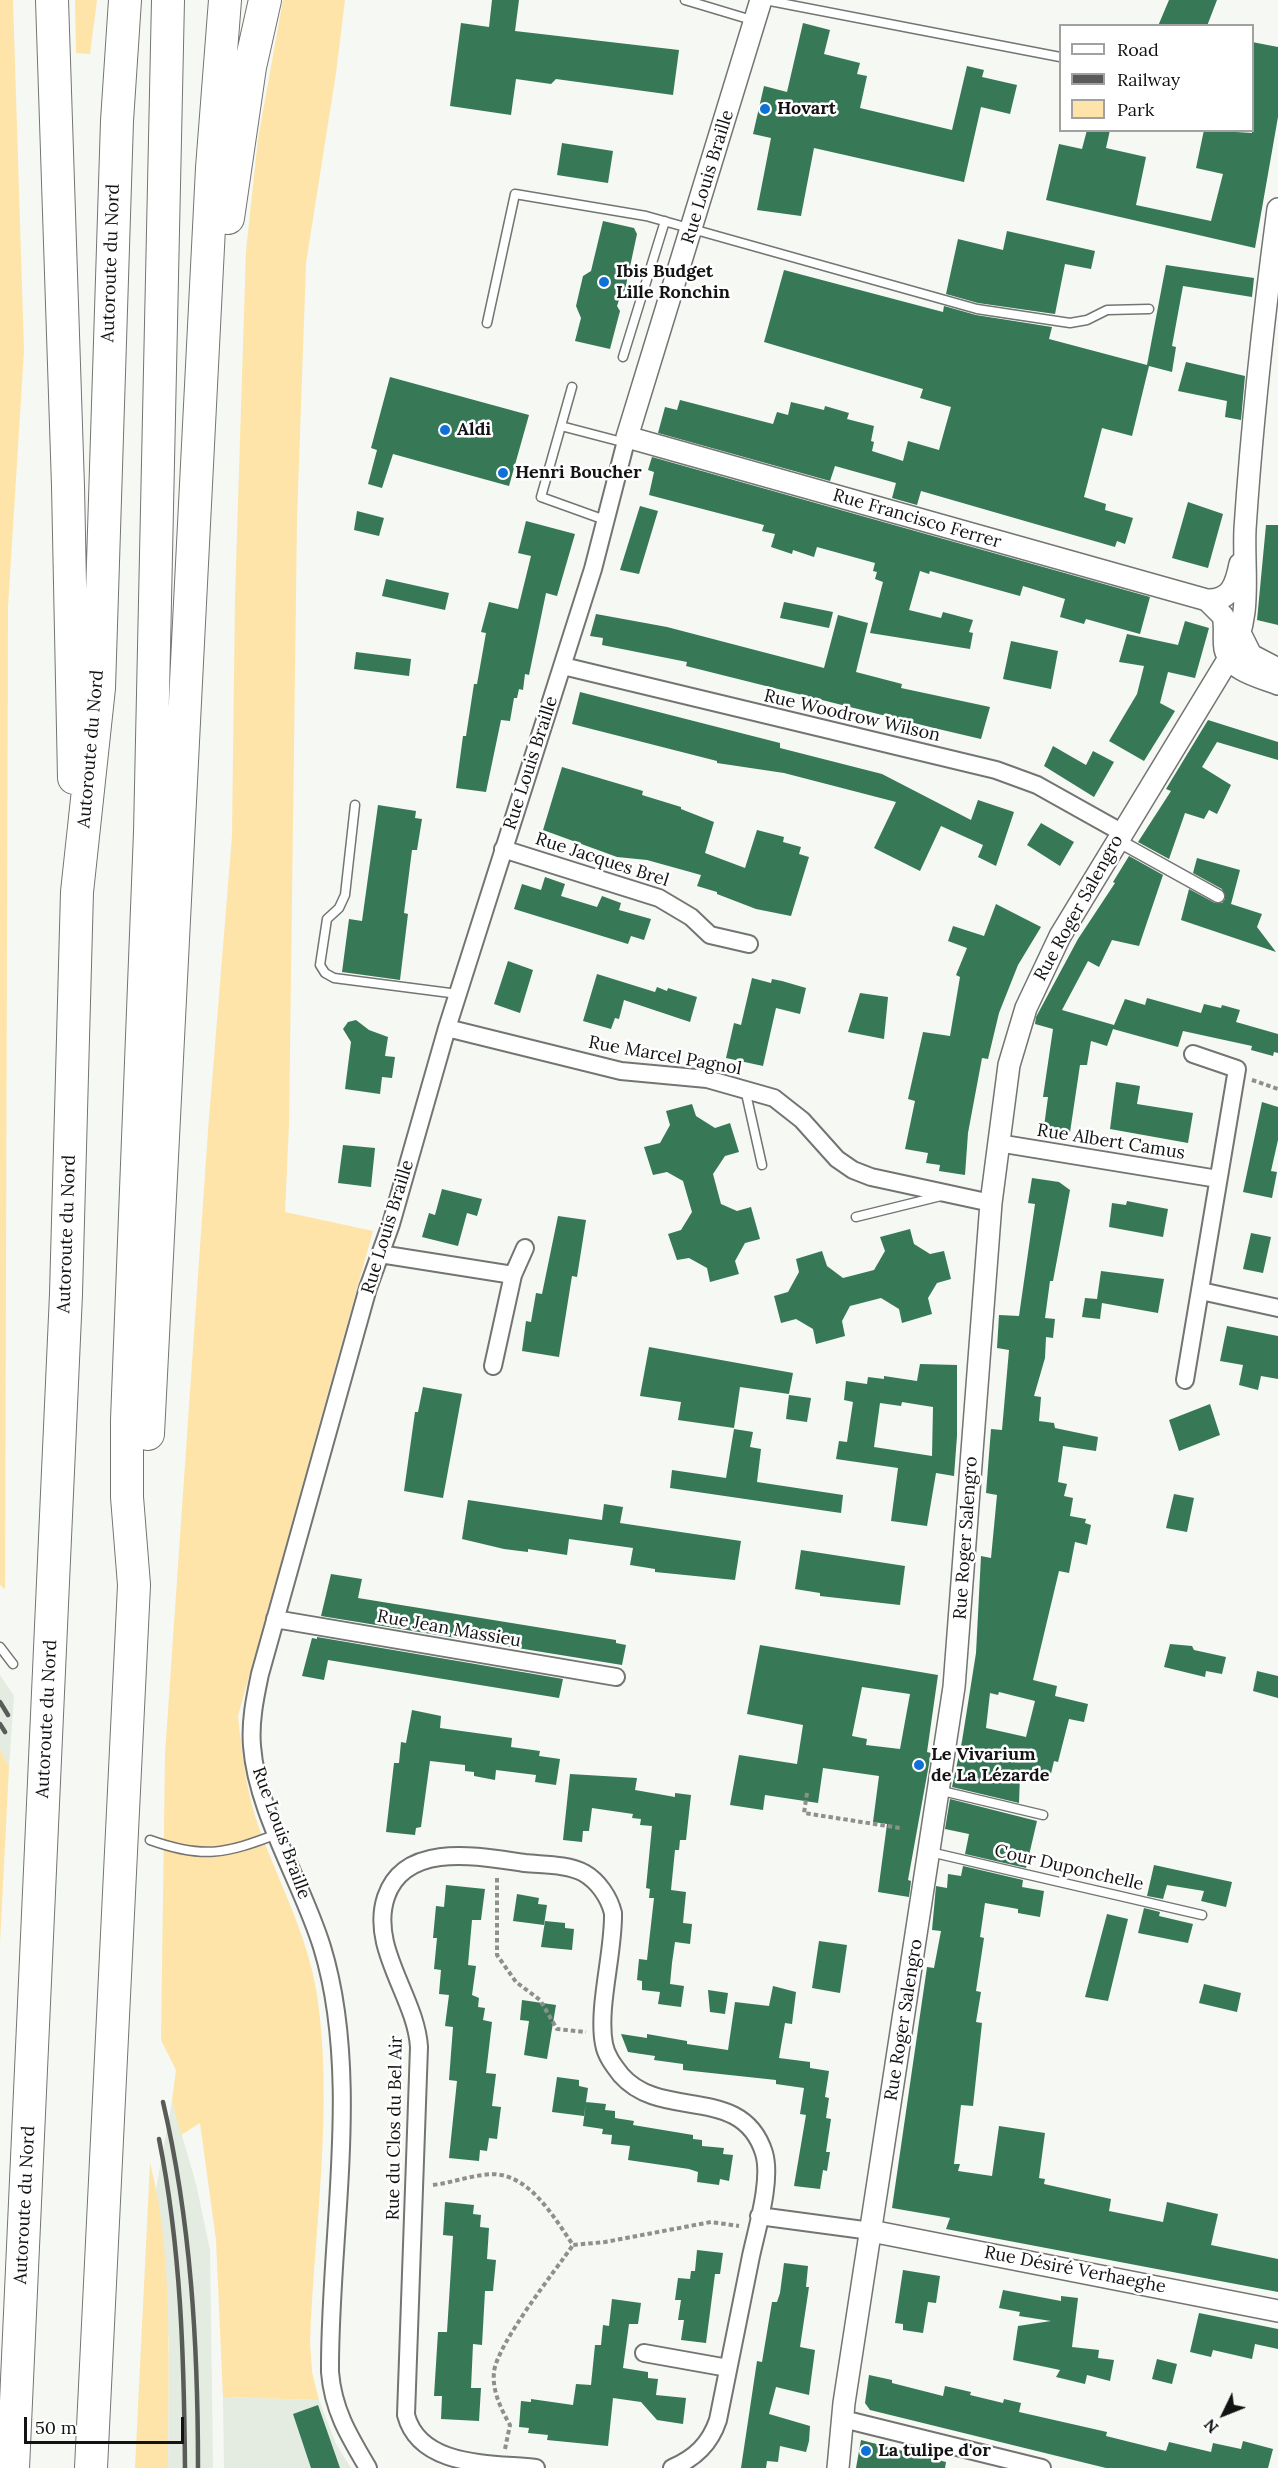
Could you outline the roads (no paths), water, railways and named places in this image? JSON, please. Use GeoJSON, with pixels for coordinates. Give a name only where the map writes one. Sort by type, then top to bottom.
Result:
{"type":"FeatureCollection","features":[{"type":"Feature","properties":{"kind":"highway"},"geometry":{"type":"LineString","coordinates":[[52,0],[68,486],[77,892]]}},
{"type":"Feature","properties":{"kind":"highway","name":"Autoroute du Nord"},"geometry":{"type":"LineString","coordinates":[[13,2468],[66,1294],[77,892],[99,688],[116,144],[125,0]]}},
{"type":"Feature","properties":{"kind":"highway"},"geometry":{"type":"LineString","coordinates":[[134,1585],[127,1497],[127,1420],[150,843],[168,0]]}},
{"type":"Feature","properties":{"kind":"highway"},"geometry":{"type":"LineString","coordinates":[[91,2468],[134,1585],[143,1525],[147,1458],[212,168],[225,0]]}},
{"type":"Feature","properties":{"kind":"highway"},"geometry":{"type":"LineString","coordinates":[[195,507],[213,384],[236,156],[250,67],[265,0]]}},
{"type":"Feature","properties":{"kind":"street","name":"Rue Louis Braille"},"geometry":{"type":"LineString","coordinates":[[368,2468],[340,2419],[330,2381],[341,2147],[339,2054],[335,2007],[322,1948],[259,1783],[252,1728],[256,1693],[368,1288],[395,1212],[447,1028],[563,666],[626,440],[763,0]]}},
{"type":"Feature","properties":{"kind":"street","name":"Rue Roger Salengro"},"geometry":{"type":"LineString","coordinates":[[1207,600],[1220,599],[1233,588],[1245,531],[1278,209]]}},
{"type":"Feature","properties":{"kind":"street","name":"Rue Francisco Ferrer"},"geometry":{"type":"LineString","coordinates":[[626,440],[1207,600]]}},
{"type":"Feature","properties":{"kind":"street","name":"Rue Roger Salengro"},"geometry":{"type":"LineString","coordinates":[[838,2468],[843,2419],[929,1852],[958,1639],[991,1203],[1009,1065],[1026,1008],[1060,936],[1229,658],[1240,633],[1246,604],[1245,531]]}},
{"type":"Feature","properties":{"kind":"street"},"geometry":{"type":"LineString","coordinates":[[1207,600],[1223,616],[1225,647],[1229,658],[1241,668],[1278,684]]}},
{"type":"Feature","properties":{"kind":"street"},"geometry":{"type":"LineString","coordinates":[[1240,633],[1246,648],[1254,658],[1278,669]]}},
{"type":"Feature","properties":{"kind":"street","name":"Rue Woodrow Wilson"},"geometry":{"type":"LineString","coordinates":[[563,666],[1004,773],[1037,785],[1119,836]]}},
{"type":"Feature","properties":{"kind":"street"},"geometry":{"type":"LineString","coordinates":[[1119,836],[1218,896]]}},
{"type":"Feature","properties":{"kind":"street","name":"Rue Jacques Brel"},"geometry":{"type":"LineString","coordinates":[[503,849],[659,898],[691,917],[710,935],[749,944]]}},
{"type":"Feature","properties":{"kind":"street","name":"Rue Marcel Pagnol"},"geometry":{"type":"LineString","coordinates":[[447,1028],[621,1071],[707,1079],[745,1088],[774,1098],[787,1106],[837,1159],[853,1170],[871,1177],[991,1203]]}},
{"type":"Feature","properties":{"kind":"street"},"geometry":{"type":"LineString","coordinates":[[1185,1380],[1237,1069],[1193,1054]]}},
{"type":"Feature","properties":{"kind":"street","name":"Rue Albert Camus"},"geometry":{"type":"LineString","coordinates":[[998,1143],[1218,1179]]}},
{"type":"Feature","properties":{"kind":"street"},"geometry":{"type":"LineString","coordinates":[[493,1366],[513,1275],[525,1248]]}},
{"type":"Feature","properties":{"kind":"street"},"geometry":{"type":"LineString","coordinates":[[380,1254],[513,1275]]}},
{"type":"Feature","properties":{"kind":"street"},"geometry":{"type":"LineString","coordinates":[[1201,1291],[1278,1308]]}},
{"type":"Feature","properties":{"kind":"street","name":"Rue Jean Massieu"},"geometry":{"type":"LineString","coordinates":[[275,1619],[616,1677]]}},
{"type":"Feature","properties":{"kind":"street","name":"Rue du Clos du Bel Air"},"geometry":{"type":"LineString","coordinates":[[536,2468],[440,2455],[417,2438],[408,2424],[405,2408],[418,2036],[411,2007],[384,1936],[383,1915],[386,1898],[393,1883],[405,1872],[430,1859],[453,1855],[576,1870],[590,1878],[608,1899],[613,1920],[603,2034],[606,2051],[614,2066],[641,2092],[664,2100],[719,2108],[736,2116],[760,2144],[766,2162],[758,2223],[714,2431],[691,2463],[672,2468]]}},
{"type":"Feature","properties":{"kind":"street"},"geometry":{"type":"LineString","coordinates":[[758,2223],[871,2230]]}},
{"type":"Feature","properties":{"kind":"street","name":"Rue Désiré Verhaeghe"},"geometry":{"type":"LineString","coordinates":[[871,2230],[1278,2311]]}},
{"type":"Feature","properties":{"kind":"street"},"geometry":{"type":"LineString","coordinates":[[644,2353],[728,2368]]}},
{"type":"Feature","properties":{"kind":"street"},"geometry":{"type":"LineString","coordinates":[[843,2419],[1040,2468]]}},
{"type":"Feature","properties":{"kind":"lane"},"geometry":{"type":"LineString","coordinates":[[685,0],[755,21]]}},
{"type":"Feature","properties":{"kind":"lane"},"geometry":{"type":"LineString","coordinates":[[763,0],[1059,57]]}},
{"type":"Feature","properties":{"kind":"lane"},"geometry":{"type":"LineString","coordinates":[[487,323],[515,194],[665,221],[977,309],[1023,318],[1070,323],[1087,320],[1107,310],[1149,309]]}},
{"type":"Feature","properties":{"kind":"lane"},"geometry":{"type":"LineString","coordinates":[[623,357],[665,221]]}},
{"type":"Feature","properties":{"kind":"lane"},"geometry":{"type":"LineString","coordinates":[[572,387],[541,497],[605,520]]}},
{"type":"Feature","properties":{"kind":"lane"},"geometry":{"type":"LineString","coordinates":[[561,426],[626,440]]}},
{"type":"Feature","properties":{"kind":"lane"},"geometry":{"type":"LineString","coordinates":[[355,805],[345,895],[339,908],[327,919],[320,965],[325,973],[334,978],[458,994]]}},
{"type":"Feature","properties":{"kind":"lane"},"geometry":{"type":"LineString","coordinates":[[745,1088],[762,1165]]}},
{"type":"Feature","properties":{"kind":"lane"},"geometry":{"type":"LineString","coordinates":[[856,1217],[950,1194]]}},
{"type":"Feature","properties":{"kind":"lane"},"geometry":{"type":"LineString","coordinates":[[0,1647],[13,1664]]}},
{"type":"Feature","properties":{"kind":"lane"},"geometry":{"type":"LineString","coordinates":[[938,1790],[1043,1815]]}},
{"type":"Feature","properties":{"kind":"lane"},"geometry":{"type":"LineString","coordinates":[[150,1840],[181,1851],[218,1853],[232,1851],[278,1834]]}},
{"type":"Feature","properties":{"kind":"lane","name":"Cour Duponchelle"},"geometry":{"type":"LineString","coordinates":[[929,1852],[1202,1915]]}},
{"type":"Feature","properties":{"kind":"railway"},"geometry":{"type":"LineString","coordinates":[[0,1702],[8,1715]]}},
{"type":"Feature","properties":{"kind":"railway"},"geometry":{"type":"LineString","coordinates":[[0,1724],[5,1732]]}},
{"type":"Feature","properties":{"kind":"railway"},"geometry":{"type":"LineString","coordinates":[[163,2102],[173,2147],[191,2284],[198,2468]]}},
{"type":"Feature","properties":{"kind":"railway"},"geometry":{"type":"LineString","coordinates":[[159,2139],[177,2262],[184,2385],[185,2468]]}},
{"type":"Feature","properties":{"kind":"place","name":"Hovart"},"geometry":{"type":"Point","coordinates":[765,109]}},
{"type":"Feature","properties":{"kind":"place","name":"Ibis Budget Lille Ronchin"},"geometry":{"type":"Point","coordinates":[604,282]}},
{"type":"Feature","properties":{"kind":"place","name":"Aldi"},"geometry":{"type":"Point","coordinates":[445,430]}},
{"type":"Feature","properties":{"kind":"place","name":"Henri Boucher"},"geometry":{"type":"Point","coordinates":[503,473]}},
{"type":"Feature","properties":{"kind":"place","name":"Le Vivarium de La Lézarde"},"geometry":{"type":"Point","coordinates":[919,1765]}},
{"type":"Feature","properties":{"kind":"place","name":"La tulipe d'or"},"geometry":{"type":"Point","coordinates":[866,2451]}}]}
